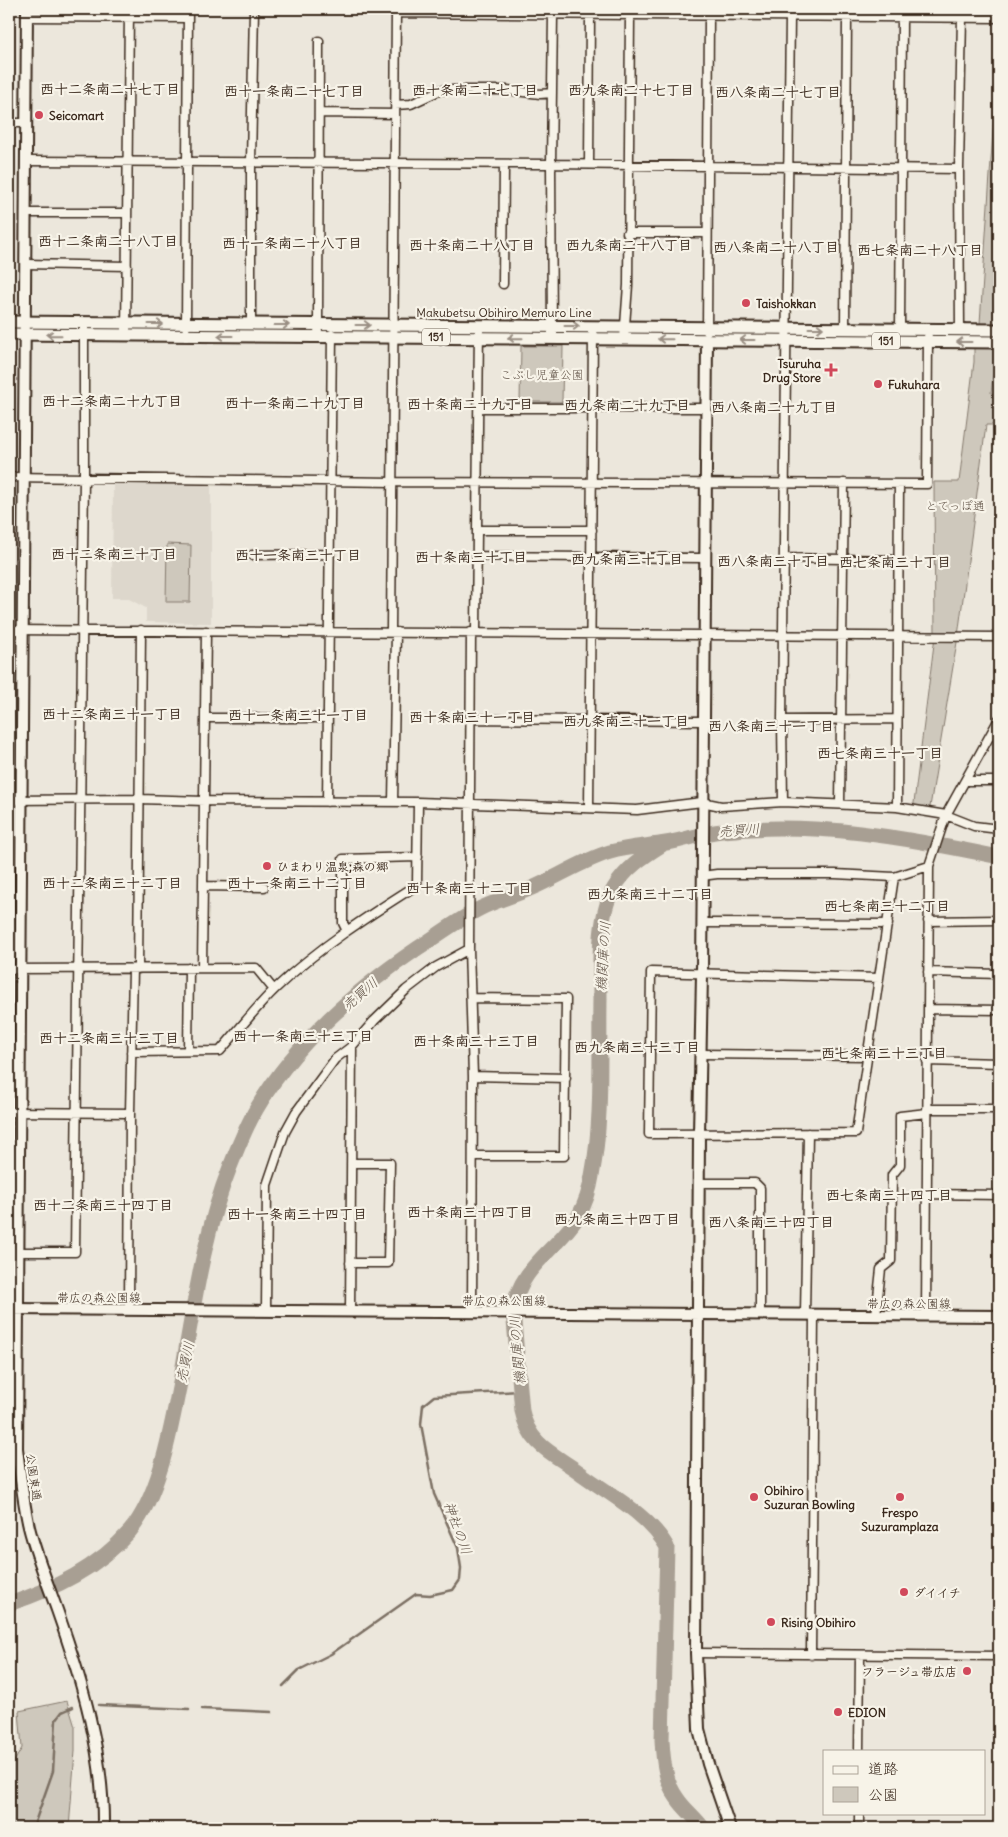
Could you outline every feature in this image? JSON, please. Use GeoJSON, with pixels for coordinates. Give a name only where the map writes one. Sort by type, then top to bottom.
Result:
{"type":"FeatureCollection","features":[{"type":"Feature","properties":{"kind":"main road","name":"Makubetsu Obihiro Memuro Line"},"geometry":{"type":"LineString","coordinates":[[9,322],[24,328],[126,330],[552,332],[593,326],[624,333],[707,340],[845,328],[900,329],[928,335],[960,330],[999,330]]}},
{"type":"Feature","properties":{"kind":"main road","name":"Makubetsu Obihiro Memuro Line"},"geometry":{"type":"LineString","coordinates":[[186,330],[251,325],[318,331]]}},
{"type":"Feature","properties":{"kind":"main road","name":"Makubetsu Obihiro Memuro Line"},"geometry":{"type":"LineString","coordinates":[[552,332],[593,338],[624,333],[707,327],[787,334],[928,335],[999,342]]}},
{"type":"Feature","properties":{"kind":"main road","name":"Makubetsu Obihiro Memuro Line"},"geometry":{"type":"LineString","coordinates":[[9,334],[24,328]]}},
{"type":"Feature","properties":{"kind":"street"},"geometry":{"type":"LineString","coordinates":[[126,330],[129,9]]}},
{"type":"Feature","properties":{"kind":"street"},"geometry":{"type":"LineString","coordinates":[[186,330],[188,9]]}},
{"type":"Feature","properties":{"kind":"street"},"geometry":{"type":"LineString","coordinates":[[251,325],[251,162],[254,9]]}},
{"type":"Feature","properties":{"kind":"street"},"geometry":{"type":"LineString","coordinates":[[393,802],[396,11],[495,12],[553,15],[576,12],[590,15],[630,15],[662,12],[847,16],[868,13],[902,16],[999,18]]}},
{"type":"Feature","properties":{"kind":"street"},"geometry":{"type":"LineString","coordinates":[[27,13],[129,18],[188,18]]}},
{"type":"Feature","properties":{"kind":"street","name":"公園東通"},"geometry":{"type":"LineString","coordinates":[[27,13],[22,800],[20,969],[14,1112],[13,1252],[17,1448],[28,1519],[41,1567],[57,1611],[93,1730],[100,1766],[103,1828]]}},
{"type":"Feature","properties":{"kind":"street"},"geometry":{"type":"LineString","coordinates":[[714,13],[707,233],[696,1653],[699,1729],[708,1764],[730,1828]]}},
{"type":"Feature","properties":{"kind":"street"},"geometry":{"type":"LineString","coordinates":[[783,802],[782,720],[788,167],[793,14]]}},
{"type":"Feature","properties":{"kind":"street"},"geometry":{"type":"LineString","coordinates":[[552,332],[551,164],[553,15]]}},
{"type":"Feature","properties":{"kind":"street"},"geometry":{"type":"LineString","coordinates":[[590,15],[590,164]]}},
{"type":"Feature","properties":{"kind":"street"},"geometry":{"type":"LineString","coordinates":[[624,333],[628,285],[630,15]]}},
{"type":"Feature","properties":{"kind":"street"},"geometry":{"type":"LineString","coordinates":[[845,328],[847,16]]}},
{"type":"Feature","properties":{"kind":"street"},"geometry":{"type":"LineString","coordinates":[[900,329],[902,16]]}},
{"type":"Feature","properties":{"kind":"street"},"geometry":{"type":"LineString","coordinates":[[960,330],[962,17]]}},
{"type":"Feature","properties":{"kind":"street"},"geometry":{"type":"LineString","coordinates":[[318,331],[319,41]]}},
{"type":"Feature","properties":{"kind":"street"},"geometry":{"type":"LineString","coordinates":[[396,105],[411,104],[441,90],[507,90],[540,94],[552,93]]}},
{"type":"Feature","properties":{"kind":"street"},"geometry":{"type":"LineString","coordinates":[[319,113],[396,114]]}},
{"type":"Feature","properties":{"kind":"street"},"geometry":{"type":"LineString","coordinates":[[9,123],[26,123]]}},
{"type":"Feature","properties":{"kind":"street"},"geometry":{"type":"LineString","coordinates":[[26,162],[628,164],[708,167],[960,169]]}},
{"type":"Feature","properties":{"kind":"street"},"geometry":{"type":"LineString","coordinates":[[502,284],[504,164]]}},
{"type":"Feature","properties":{"kind":"street"},"geometry":{"type":"LineString","coordinates":[[26,213],[127,213]]}},
{"type":"Feature","properties":{"kind":"street"},"geometry":{"type":"LineString","coordinates":[[627,232],[707,233]]}},
{"type":"Feature","properties":{"kind":"street"},"geometry":{"type":"LineString","coordinates":[[25,264],[127,266]]}},
{"type":"Feature","properties":{"kind":"street"},"geometry":{"type":"LineString","coordinates":[[589,808],[593,326]]}},
{"type":"Feature","properties":{"kind":"street"},"geometry":{"type":"LineString","coordinates":[[13,1252],[75,1252],[84,329]]}},
{"type":"Feature","properties":{"kind":"street"},"geometry":{"type":"LineString","coordinates":[[327,802],[328,554],[332,331]]}},
{"type":"Feature","properties":{"kind":"street"},"geometry":{"type":"LineString","coordinates":[[472,1312],[473,1076],[469,946],[470,804],[473,632],[478,530],[479,332]]}},
{"type":"Feature","properties":{"kind":"street"},"geometry":{"type":"LineString","coordinates":[[9,477],[393,482],[927,484],[928,335]]}},
{"type":"Feature","properties":{"kind":"street"},"geometry":{"type":"LineString","coordinates":[[479,408],[706,408]]}},
{"type":"Feature","properties":{"kind":"street"},"geometry":{"type":"LineString","coordinates":[[840,804],[844,483]]}},
{"type":"Feature","properties":{"kind":"street"},"geometry":{"type":"LineString","coordinates":[[897,808],[899,484]]}},
{"type":"Feature","properties":{"kind":"street"},"geometry":{"type":"LineString","coordinates":[[478,530],[592,530]]}},
{"type":"Feature","properties":{"kind":"street"},"geometry":{"type":"LineString","coordinates":[[252,555],[328,554]]}},
{"type":"Feature","properties":{"kind":"street"},"geometry":{"type":"LineString","coordinates":[[477,556],[705,558]]}},
{"type":"Feature","properties":{"kind":"street"},"geometry":{"type":"LineString","coordinates":[[784,558],[899,560]]}},
{"type":"Feature","properties":{"kind":"street"},"geometry":{"type":"LineString","coordinates":[[9,630],[999,637]]}},
{"type":"Feature","properties":{"kind":"street"},"geometry":{"type":"LineString","coordinates":[[129,1309],[131,1052],[140,799],[141,630]]}},
{"type":"Feature","properties":{"kind":"street"},"geometry":{"type":"LineString","coordinates":[[202,968],[206,631]]}},
{"type":"Feature","properties":{"kind":"street"},"geometry":{"type":"LineString","coordinates":[[205,718],[327,718]]}},
{"type":"Feature","properties":{"kind":"street"},"geometry":{"type":"LineString","coordinates":[[782,720],[898,718]]}},
{"type":"Feature","properties":{"kind":"street"},"geometry":{"type":"LineString","coordinates":[[471,719],[703,721]]}},
{"type":"Feature","properties":{"kind":"street"},"geometry":{"type":"LineString","coordinates":[[926,1315],[930,864],[945,818],[999,719]]}},
{"type":"Feature","properties":{"kind":"street"},"geometry":{"type":"LineString","coordinates":[[965,780],[999,781]]}},
{"type":"Feature","properties":{"kind":"street"},"geometry":{"type":"LineString","coordinates":[[9,800],[140,799],[418,802],[637,810],[783,802],[897,808],[974,826],[999,829]]}},
{"type":"Feature","properties":{"kind":"street"},"geometry":{"type":"LineString","coordinates":[[131,1052],[220,1051],[274,990],[292,973],[347,931],[417,885],[418,802]]}},
{"type":"Feature","properties":{"kind":"street"},"geometry":{"type":"LineString","coordinates":[[347,931],[343,923],[343,859],[418,857]]}},
{"type":"Feature","properties":{"kind":"street"},"geometry":{"type":"LineString","coordinates":[[702,870],[717,874],[815,874],[894,877],[930,864]]}},
{"type":"Feature","properties":{"kind":"street"},"geometry":{"type":"LineString","coordinates":[[879,978],[651,972],[649,1134],[856,1133],[894,877]]}},
{"type":"Feature","properties":{"kind":"street"},"geometry":{"type":"LineString","coordinates":[[203,886],[264,887]]}},
{"type":"Feature","properties":{"kind":"street"},"geometry":{"type":"LineString","coordinates":[[928,921],[999,920]]}},
{"type":"Feature","properties":{"kind":"street"},"geometry":{"type":"LineString","coordinates":[[702,923],[888,924]]}},
{"type":"Feature","properties":{"kind":"street"},"geometry":{"type":"LineString","coordinates":[[266,1311],[267,1185],[285,1132],[296,1112],[335,1059],[352,1046],[374,1021],[406,990],[436,967],[469,946]]}},
{"type":"Feature","properties":{"kind":"street"},"geometry":{"type":"LineString","coordinates":[[188,1051],[189,968]]}},
{"type":"Feature","properties":{"kind":"street"},"geometry":{"type":"LineString","coordinates":[[9,969],[256,968],[274,990]]}},
{"type":"Feature","properties":{"kind":"street"},"geometry":{"type":"LineString","coordinates":[[928,972],[999,974]]}},
{"type":"Feature","properties":{"kind":"street"},"geometry":{"type":"LineString","coordinates":[[471,998],[566,998],[564,1156],[473,1156]]}},
{"type":"Feature","properties":{"kind":"street"},"geometry":{"type":"LineString","coordinates":[[928,1009],[999,1010]]}},
{"type":"Feature","properties":{"kind":"street"},"geometry":{"type":"LineString","coordinates":[[350,1311],[352,1046]]}},
{"type":"Feature","properties":{"kind":"street"},"geometry":{"type":"LineString","coordinates":[[701,1054],[867,1056]]}},
{"type":"Feature","properties":{"kind":"street"},"geometry":{"type":"LineString","coordinates":[[927,1061],[999,1063]]}},
{"type":"Feature","properties":{"kind":"street"},"geometry":{"type":"LineString","coordinates":[[473,1076],[566,1078]]}},
{"type":"Feature","properties":{"kind":"street"},"geometry":{"type":"LineString","coordinates":[[876,1315],[881,1269],[892,1261],[892,1175],[900,1166],[900,1116],[927,1111],[999,1109]]}},
{"type":"Feature","properties":{"kind":"street"},"geometry":{"type":"LineString","coordinates":[[14,1112],[130,1113]]}},
{"type":"Feature","properties":{"kind":"street"},"geometry":{"type":"LineString","coordinates":[[808,1133],[811,1655]]}},
{"type":"Feature","properties":{"kind":"street"},"geometry":{"type":"LineString","coordinates":[[350,1263],[388,1264],[390,1163],[351,1163]]}},
{"type":"Feature","properties":{"kind":"street"},"geometry":{"type":"LineString","coordinates":[[699,1183],[755,1183],[760,1188],[760,1314]]}},
{"type":"Feature","properties":{"kind":"street"},"geometry":{"type":"LineString","coordinates":[[927,1194],[999,1195]]}},
{"type":"Feature","properties":{"kind":"street","name":"帯広の森公園線"},"geometry":{"type":"LineString","coordinates":[[13,1309],[999,1316]]}},
{"type":"Feature","properties":{"kind":"street"},"geometry":{"type":"LineString","coordinates":[[696,1653],[999,1656]]}},
{"type":"Feature","properties":{"kind":"street"},"geometry":{"type":"LineString","coordinates":[[859,1750],[860,1655]]}},
{"type":"Feature","properties":{"kind":"street"},"geometry":{"type":"LineString","coordinates":[[859,1814],[859,1828]]}},
{"type":"Feature","properties":{"kind":"shaded area"},"geometry":{"type":"Polygon","coordinates":[[[113,482],[211,483],[211,623],[146,622],[146,608],[127,598],[112,598],[113,482]]]}},
{"type":"Feature","properties":{"kind":"green space","name":"とてっぽ通"},"geometry":{"type":"Polygon","coordinates":[[[999,42],[999,330],[991,393],[999,394],[999,425],[986,425],[958,636],[929,813],[913,811],[935,636],[934,482],[959,482],[974,362],[974,330],[980,323],[999,42]]]}},
{"type":"Feature","properties":{"kind":"green space","name":"こぶし児童公園"},"geometry":{"type":"Polygon","coordinates":[[[521,346],[563,346],[562,402],[520,402],[521,346]]]}},
{"type":"Feature","properties":{"kind":"green space"},"geometry":{"type":"Polygon","coordinates":[[[167,544],[191,545],[190,602],[166,602],[167,544]]]}},
{"type":"Feature","properties":{"kind":"green space"},"geometry":{"type":"Polygon","coordinates":[[[67,1701],[75,1727],[69,1828],[9,1828],[9,1770],[22,1748],[19,1711],[67,1701]]]}},
{"type":"Feature","properties":{"kind":"waterway","name":"売買川"},"geometry":{"type":"LineString","coordinates":[[9,1604],[59,1584],[90,1566],[117,1544],[130,1531],[140,1516],[157,1480],[168,1440],[194,1301],[213,1219],[230,1167],[246,1129],[272,1084],[289,1061],[328,1019],[395,964],[479,909],[532,888],[590,859],[617,850],[673,842],[715,832],[757,828],[792,828],[862,833],[999,857]]}},
{"type":"Feature","properties":{"kind":"waterway","name":"機関庫の川"},"geometry":{"type":"LineString","coordinates":[[662,845],[629,869],[619,881],[609,899],[602,927],[598,1132],[592,1176],[587,1196],[579,1215],[570,1227],[531,1269],[523,1281],[513,1310],[522,1411],[531,1433],[545,1449],[640,1516],[650,1525],[667,1547],[662,1740],[664,1762],[667,1778],[673,1792],[703,1828]]}},
{"type":"Feature","properties":{"kind":"waterway","name":"神社の川"},"geometry":{"type":"LineString","coordinates":[[283,1686],[299,1670],[331,1654],[416,1594],[430,1595],[453,1590],[460,1580],[461,1568],[458,1548],[434,1494],[421,1424],[423,1405],[434,1396],[520,1391]]}},
{"type":"Feature","properties":{"kind":"waterway","name":"神社の川"},"geometry":{"type":"LineString","coordinates":[[99,1705],[189,1709]]}},
{"type":"Feature","properties":{"kind":"waterway","name":"神社の川"},"geometry":{"type":"LineString","coordinates":[[33,1828],[53,1771],[56,1720],[62,1712],[73,1707]]}},
{"type":"Feature","properties":{"kind":"waterway","name":"神社の川"},"geometry":{"type":"LineString","coordinates":[[202,1709],[272,1712]]}},
{"type":"Feature","properties":{"kind":"place","name":"Seicomart"},"geometry":{"type":"Point","coordinates":[39,115]}},
{"type":"Feature","properties":{"kind":"place","name":"Taishokkan"},"geometry":{"type":"Point","coordinates":[746,303]}},
{"type":"Feature","properties":{"kind":"place","name":"Tsuruha Drug Store"},"geometry":{"type":"Point","coordinates":[831,370]}},
{"type":"Feature","properties":{"kind":"place","name":"Fukuhara"},"geometry":{"type":"Point","coordinates":[878,384]}},
{"type":"Feature","properties":{"kind":"place","name":"ひまわり温泉;森の郷"},"geometry":{"type":"Point","coordinates":[267,866]}},
{"type":"Feature","properties":{"kind":"place","name":"Obihiro Suzuran Bowling"},"geometry":{"type":"Point","coordinates":[754,1497]}},
{"type":"Feature","properties":{"kind":"place","name":"Frespo Suzuramplaza"},"geometry":{"type":"Point","coordinates":[900,1497]}},
{"type":"Feature","properties":{"kind":"place","name":"ダイイチ"},"geometry":{"type":"Point","coordinates":[904,1592]}},
{"type":"Feature","properties":{"kind":"place","name":"Rising Obihiro"},"geometry":{"type":"Point","coordinates":[771,1622]}},
{"type":"Feature","properties":{"kind":"place","name":"フラージュ帯広店"},"geometry":{"type":"Point","coordinates":[967,1671]}},
{"type":"Feature","properties":{"kind":"place","name":"EDION"},"geometry":{"type":"Point","coordinates":[838,1712]}},
{"type":"Feature","properties":{"kind":"district","name":"西十二条南二十七丁目"},"geometry":{"type":"Point","coordinates":[110,89]}},
{"type":"Feature","properties":{"kind":"district","name":"西十条南二十七丁目"},"geometry":{"type":"Point","coordinates":[475,90]}},
{"type":"Feature","properties":{"kind":"district","name":"西九条南二十七丁目"},"geometry":{"type":"Point","coordinates":[631,90]}},
{"type":"Feature","properties":{"kind":"district","name":"西十一条南二十七丁目"},"geometry":{"type":"Point","coordinates":[294,91]}},
{"type":"Feature","properties":{"kind":"district","name":"西八条南二十七丁目"},"geometry":{"type":"Point","coordinates":[778,92]}},
{"type":"Feature","properties":{"kind":"district","name":"西十二条南二十八丁目"},"geometry":{"type":"Point","coordinates":[108,241]}},
{"type":"Feature","properties":{"kind":"district","name":"西十一条南二十八丁目"},"geometry":{"type":"Point","coordinates":[292,243]}},
{"type":"Feature","properties":{"kind":"district","name":"西十条南二十八丁目"},"geometry":{"type":"Point","coordinates":[472,245]}},
{"type":"Feature","properties":{"kind":"district","name":"西九条南二十八丁目"},"geometry":{"type":"Point","coordinates":[629,245]}},
{"type":"Feature","properties":{"kind":"district","name":"西八条南二十八丁目"},"geometry":{"type":"Point","coordinates":[776,247]}},
{"type":"Feature","properties":{"kind":"district","name":"西七条南二十八丁目"},"geometry":{"type":"Point","coordinates":[920,250]}},
{"type":"Feature","properties":{"kind":"district","name":"西十二条南二十九丁目"},"geometry":{"type":"Point","coordinates":[112,401]}},
{"type":"Feature","properties":{"kind":"district","name":"西十一条南二十九丁目"},"geometry":{"type":"Point","coordinates":[295,403]}},
{"type":"Feature","properties":{"kind":"district","name":"西十条南二十九丁目"},"geometry":{"type":"Point","coordinates":[470,404]}},
{"type":"Feature","properties":{"kind":"district","name":"西九条南二十九丁目"},"geometry":{"type":"Point","coordinates":[627,405]}},
{"type":"Feature","properties":{"kind":"district","name":"西八条南二十九丁目"},"geometry":{"type":"Point","coordinates":[774,407]}},
{"type":"Feature","properties":{"kind":"district","name":"西十二条南三十丁目"},"geometry":{"type":"Point","coordinates":[114,554]}},
{"type":"Feature","properties":{"kind":"district","name":"西十一条南三十丁目"},"geometry":{"type":"Point","coordinates":[298,555]}},
{"type":"Feature","properties":{"kind":"district","name":"西十条南三十丁目"},"geometry":{"type":"Point","coordinates":[471,557]}},
{"type":"Feature","properties":{"kind":"district","name":"西九条南三十丁目"},"geometry":{"type":"Point","coordinates":[627,559]}},
{"type":"Feature","properties":{"kind":"district","name":"西八条南三十丁目"},"geometry":{"type":"Point","coordinates":[773,561]}},
{"type":"Feature","properties":{"kind":"district","name":"西七条南三十丁目"},"geometry":{"type":"Point","coordinates":[895,562]}},
{"type":"Feature","properties":{"kind":"district","name":"西十二条南三十一丁目"},"geometry":{"type":"Point","coordinates":[112,714]}},
{"type":"Feature","properties":{"kind":"district","name":"西十一条南三十一丁目"},"geometry":{"type":"Point","coordinates":[298,715]}},
{"type":"Feature","properties":{"kind":"district","name":"西十条南三十一丁目"},"geometry":{"type":"Point","coordinates":[472,717]}},
{"type":"Feature","properties":{"kind":"district","name":"西九条南三十一丁目"},"geometry":{"type":"Point","coordinates":[626,721]}},
{"type":"Feature","properties":{"kind":"district","name":"西八条南三十一丁目"},"geometry":{"type":"Point","coordinates":[771,726]}},
{"type":"Feature","properties":{"kind":"district","name":"西七条南三十一丁目"},"geometry":{"type":"Point","coordinates":[880,753]}},
{"type":"Feature","properties":{"kind":"district","name":"西十二条南三十二丁目"},"geometry":{"type":"Point","coordinates":[112,883]}},
{"type":"Feature","properties":{"kind":"district","name":"西十一条南三十二丁目"},"geometry":{"type":"Point","coordinates":[297,883]}},
{"type":"Feature","properties":{"kind":"district","name":"西十条南三十二丁目"},"geometry":{"type":"Point","coordinates":[469,888]}},
{"type":"Feature","properties":{"kind":"district","name":"西九条南三十二丁目"},"geometry":{"type":"Point","coordinates":[650,894]}},
{"type":"Feature","properties":{"kind":"district","name":"西七条南三十二丁目"},"geometry":{"type":"Point","coordinates":[887,906]}},
{"type":"Feature","properties":{"kind":"district","name":"西十一条南三十三丁目"},"geometry":{"type":"Point","coordinates":[303,1036]}},
{"type":"Feature","properties":{"kind":"district","name":"西十二条南三十三丁目"},"geometry":{"type":"Point","coordinates":[109,1038]}},
{"type":"Feature","properties":{"kind":"district","name":"西十条南三十三丁目"},"geometry":{"type":"Point","coordinates":[476,1041]}},
{"type":"Feature","properties":{"kind":"district","name":"西九条南三十三丁目"},"geometry":{"type":"Point","coordinates":[637,1047]}},
{"type":"Feature","properties":{"kind":"district","name":"西七条南三十三丁目"},"geometry":{"type":"Point","coordinates":[884,1053]}},
{"type":"Feature","properties":{"kind":"district","name":"西七条南三十四丁目"},"geometry":{"type":"Point","coordinates":[889,1195]}},
{"type":"Feature","properties":{"kind":"district","name":"西十二条南三十四丁目"},"geometry":{"type":"Point","coordinates":[103,1205]}},
{"type":"Feature","properties":{"kind":"district","name":"西十条南三十四丁目"},"geometry":{"type":"Point","coordinates":[470,1212]}},
{"type":"Feature","properties":{"kind":"district","name":"西十一条南三十四丁目"},"geometry":{"type":"Point","coordinates":[297,1214]}},
{"type":"Feature","properties":{"kind":"district","name":"西九条南三十四丁目"},"geometry":{"type":"Point","coordinates":[617,1219]}},
{"type":"Feature","properties":{"kind":"district","name":"西八条南三十四丁目"},"geometry":{"type":"Point","coordinates":[771,1222]}}]}
